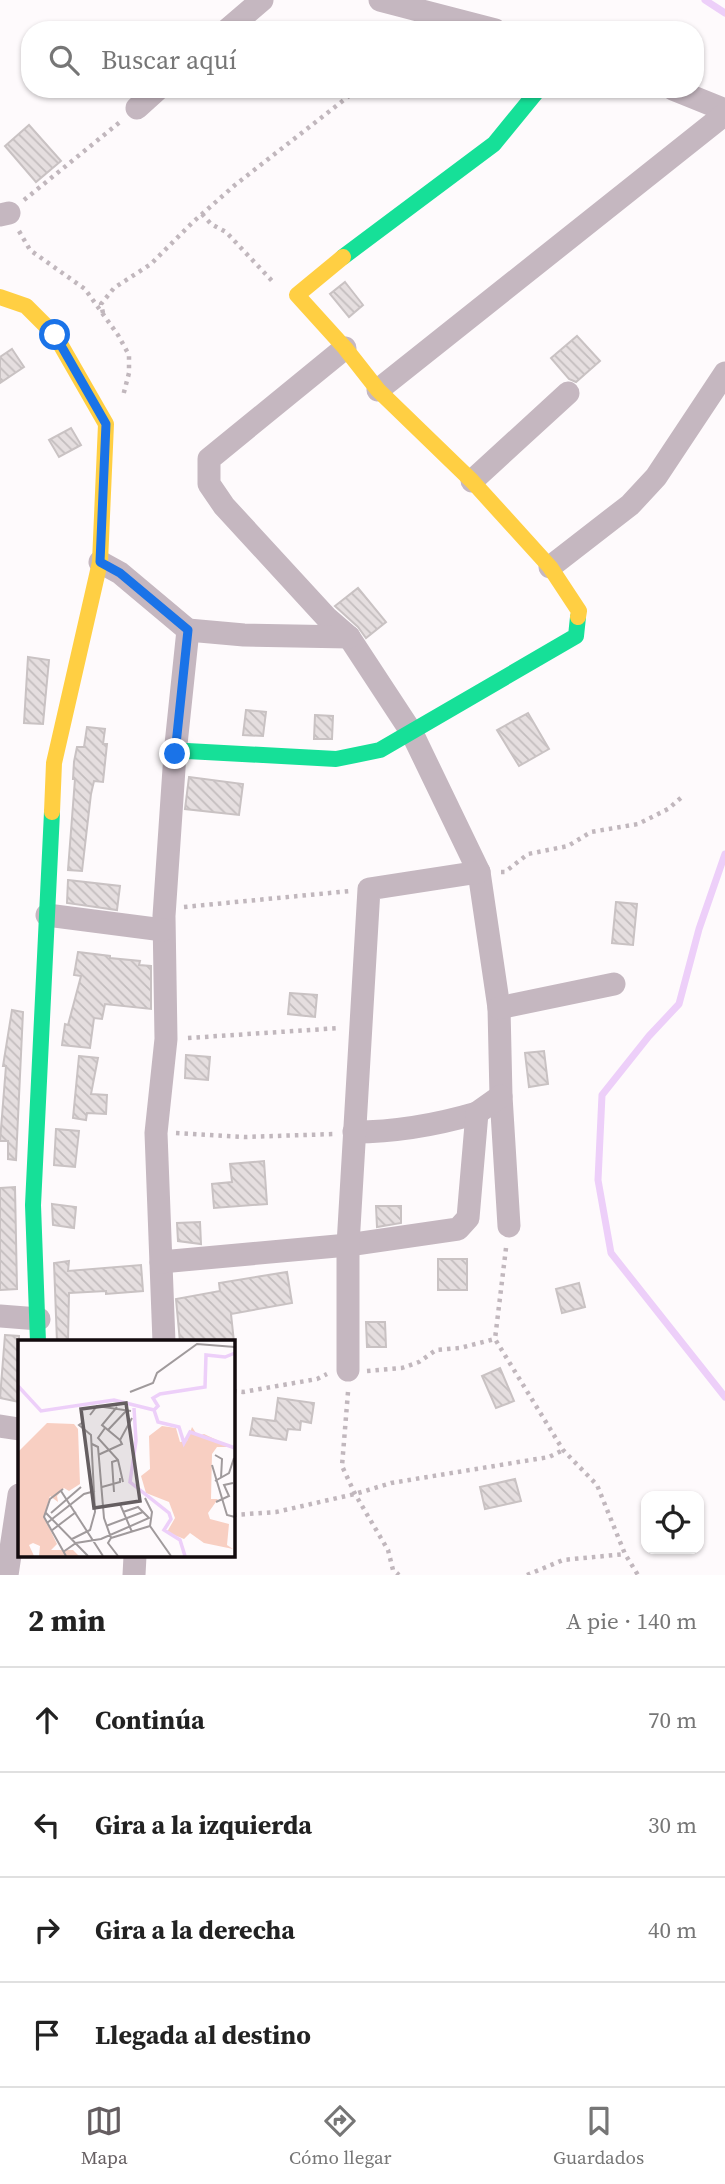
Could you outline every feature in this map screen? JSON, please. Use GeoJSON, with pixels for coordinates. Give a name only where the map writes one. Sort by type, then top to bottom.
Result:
{"type":"FeatureCollection","features":[{"type":"Feature","properties":{"kind":"street"},"geometry":{"type":"LineString","coordinates":[[238,21],[262,0]]}},
{"type":"Feature","properties":{"kind":"street"},"geometry":{"type":"LineString","coordinates":[[380,0],[460,21]]}},
{"type":"Feature","properties":{"kind":"street"},"geometry":{"type":"LineString","coordinates":[[137,107],[148,98]]}},
{"type":"Feature","properties":{"kind":"street"},"geometry":{"type":"LineString","coordinates":[[175,754],[187,751],[337,759],[380,750],[576,636],[579,611],[550,568],[472,481],[378,390],[345,348],[297,295],[349,252],[494,144],[532,98]]}},
{"type":"Feature","properties":{"kind":"street"},"geometry":{"type":"LineString","coordinates":[[378,390],[725,112],[693,98]]}},
{"type":"Feature","properties":{"kind":"street"},"geometry":{"type":"LineString","coordinates":[[0,297],[26,306],[55,335],[106,424],[100,562],[54,763],[33,1205],[38,1340]]}},
{"type":"Feature","properties":{"kind":"street"},"geometry":{"type":"LineString","coordinates":[[345,348],[209,459],[209,484],[234,516],[327,618],[349,637],[412,733],[479,872],[499,1008],[509,1226]]}},
{"type":"Feature","properties":{"kind":"street"},"geometry":{"type":"LineString","coordinates":[[550,568],[630,505],[656,477],[725,373]]}},
{"type":"Feature","properties":{"kind":"street"},"geometry":{"type":"LineString","coordinates":[[472,481],[568,393]]}},
{"type":"Feature","properties":{"kind":"street"},"geometry":{"type":"LineString","coordinates":[[100,562],[120,573],[188,630],[244,635],[349,637]]}},
{"type":"Feature","properties":{"kind":"street"},"geometry":{"type":"LineString","coordinates":[[164,1340],[156,1133],[166,1039],[164,923],[175,754],[188,630]]}},
{"type":"Feature","properties":{"kind":"street"},"geometry":{"type":"LineString","coordinates":[[348,1370],[348,1245],[369,889],[479,872]]}},
{"type":"Feature","properties":{"kind":"street"},"geometry":{"type":"LineString","coordinates":[[47,915],[164,923]]}},
{"type":"Feature","properties":{"kind":"street"},"geometry":{"type":"LineString","coordinates":[[499,1008],[614,984]]}},
{"type":"Feature","properties":{"kind":"street"},"geometry":{"type":"LineString","coordinates":[[354,1132],[383,1132],[433,1126],[477,1113],[501,1096]]}},
{"type":"Feature","properties":{"kind":"street"},"geometry":{"type":"LineString","coordinates":[[161,1262],[348,1245],[458,1229],[468,1218],[477,1113]]}},
{"type":"Feature","properties":{"kind":"street"},"geometry":{"type":"LineString","coordinates":[[0,1316],[38,1319]]}},
{"type":"Feature","properties":{"kind":"street"},"geometry":{"type":"LineString","coordinates":[[0,1426],[18,1429]]}},
{"type":"Feature","properties":{"kind":"street"},"geometry":{"type":"LineString","coordinates":[[7,1575],[18,1502]]}},
{"type":"Feature","properties":{"kind":"path"},"geometry":{"type":"LineString","coordinates":[[103,314],[101,304],[114,288],[151,264],[234,185],[346,98]]}},
{"type":"Feature","properties":{"kind":"path"},"geometry":{"type":"LineString","coordinates":[[106,424],[123,396],[129,373],[129,355],[85,289],[30,250],[4,214],[137,107]]}},
{"type":"Feature","properties":{"kind":"path"},"geometry":{"type":"LineString","coordinates":[[202,214],[211,224],[226,232],[283,292],[297,295]]}},
{"type":"Feature","properties":{"kind":"path"},"geometry":{"type":"LineString","coordinates":[[479,872],[505,872],[528,855],[568,846],[592,832],[638,824],[668,809],[682,797]]}},
{"type":"Feature","properties":{"kind":"path"},"geometry":{"type":"LineString","coordinates":[[164,923],[187,905],[369,889]]}},
{"type":"Feature","properties":{"kind":"path"},"geometry":{"type":"LineString","coordinates":[[166,1039],[362,1027]]}},
{"type":"Feature","properties":{"kind":"path"},"geometry":{"type":"LineString","coordinates":[[156,1133],[244,1137],[316,1136],[354,1132]]}},
{"type":"Feature","properties":{"kind":"path"},"geometry":{"type":"LineString","coordinates":[[509,1226],[495,1339],[564,1450],[597,1485],[625,1554],[638,1575]]}},
{"type":"Feature","properties":{"kind":"path"},"geometry":{"type":"LineString","coordinates":[[234,1391],[243,1392],[317,1379],[332,1371],[402,1368],[419,1362],[436,1350],[495,1339]]}},
{"type":"Feature","properties":{"kind":"path"},"geometry":{"type":"LineString","coordinates":[[348,1370],[342,1466],[388,1550],[393,1570],[399,1575]]}},
{"type":"Feature","properties":{"kind":"path"},"geometry":{"type":"LineString","coordinates":[[234,1515],[276,1512],[391,1483],[549,1457],[564,1450]]}},
{"type":"Feature","properties":{"kind":"path"},"geometry":{"type":"LineString","coordinates":[[527,1575],[563,1560],[625,1554]]}},
{"type":"Feature","properties":{"kind":"building"},"geometry":{"type":"Polygon","coordinates":[[[29,125],[61,161],[36,182],[5,146],[29,125]]]}},
{"type":"Feature","properties":{"kind":"building"},"geometry":{"type":"Polygon","coordinates":[[[345,282],[363,305],[349,317],[330,294],[345,282]]]}},
{"type":"Feature","properties":{"kind":"building"},"geometry":{"type":"Polygon","coordinates":[[[577,336],[600,361],[576,382],[569,379],[551,358],[577,336]]]}},
{"type":"Feature","properties":{"kind":"building"},"geometry":{"type":"Polygon","coordinates":[[[12,349],[24,367],[0,383],[0,357],[12,349]]]}},
{"type":"Feature","properties":{"kind":"building"},"geometry":{"type":"Polygon","coordinates":[[[71,428],[81,445],[59,457],[49,440],[71,428]]]}},
{"type":"Feature","properties":{"kind":"building"},"geometry":{"type":"Polygon","coordinates":[[[358,588],[386,622],[366,638],[335,606],[358,588]]]}},
{"type":"Feature","properties":{"kind":"building"},"geometry":{"type":"Polygon","coordinates":[[[28,657],[49,660],[43,724],[24,723],[28,657]]]}},
{"type":"Feature","properties":{"kind":"building"},"geometry":{"type":"Polygon","coordinates":[[[246,710],[266,712],[263,736],[243,735],[246,710]]]}},
{"type":"Feature","properties":{"kind":"building"},"geometry":{"type":"Polygon","coordinates":[[[528,713],[549,749],[519,766],[497,730],[528,713]]]}},
{"type":"Feature","properties":{"kind":"building"},"geometry":{"type":"Polygon","coordinates":[[[315,715],[333,716],[332,739],[314,739],[315,715]]]}},
{"type":"Feature","properties":{"kind":"building"},"geometry":{"type":"Polygon","coordinates":[[[87,727],[105,729],[103,744],[107,744],[103,782],[94,781],[82,871],[68,870],[74,762],[77,747],[84,747],[87,727]]]}},
{"type":"Feature","properties":{"kind":"building"},"geometry":{"type":"Polygon","coordinates":[[[189,777],[243,784],[239,815],[185,809],[189,777]]]}},
{"type":"Feature","properties":{"kind":"building"},"geometry":{"type":"Polygon","coordinates":[[[68,880],[120,886],[117,910],[67,903],[68,880]]]}},
{"type":"Feature","properties":{"kind":"building"},"geometry":{"type":"Polygon","coordinates":[[[616,902],[637,904],[633,945],[612,943],[616,902]]]}},
{"type":"Feature","properties":{"kind":"building"},"geometry":{"type":"Polygon","coordinates":[[[78,952],[140,961],[139,965],[151,966],[151,1009],[105,1004],[102,1019],[94,1018],[90,1048],[62,1045],[65,1024],[68,1025],[81,976],[74,975],[78,952]]]}},
{"type":"Feature","properties":{"kind":"building"},"geometry":{"type":"Polygon","coordinates":[[[290,993],[317,995],[315,1017],[288,1014],[290,993]]]}},
{"type":"Feature","properties":{"kind":"building"},"geometry":{"type":"Polygon","coordinates":[[[12,1010],[23,1012],[16,1160],[8,1159],[8,1141],[0,1141],[6,1066],[3,1066],[12,1010]]]}},
{"type":"Feature","properties":{"kind":"building"},"geometry":{"type":"Polygon","coordinates":[[[544,1051],[548,1084],[529,1087],[525,1053],[544,1051]]]}},
{"type":"Feature","properties":{"kind":"building"},"geometry":{"type":"Polygon","coordinates":[[[186,1055],[210,1057],[208,1080],[185,1078],[186,1055]]]}},
{"type":"Feature","properties":{"kind":"building"},"geometry":{"type":"Polygon","coordinates":[[[79,1056],[98,1058],[91,1094],[107,1095],[106,1114],[87,1113],[86,1120],[73,1118],[79,1056]]]}},
{"type":"Feature","properties":{"kind":"building"},"geometry":{"type":"Polygon","coordinates":[[[56,1129],[79,1131],[75,1167],[54,1165],[56,1129]]]}},
{"type":"Feature","properties":{"kind":"building"},"geometry":{"type":"Polygon","coordinates":[[[264,1161],[267,1204],[214,1208],[212,1184],[232,1182],[230,1164],[264,1161]]]}},
{"type":"Feature","properties":{"kind":"building"},"geometry":{"type":"Polygon","coordinates":[[[15,1187],[17,1289],[0,1290],[0,1188],[15,1187]]]}},
{"type":"Feature","properties":{"kind":"building"},"geometry":{"type":"Polygon","coordinates":[[[52,1204],[76,1207],[74,1228],[53,1225],[52,1204]]]}},
{"type":"Feature","properties":{"kind":"building"},"geometry":{"type":"Polygon","coordinates":[[[376,1206],[401,1206],[401,1223],[377,1227],[376,1206]]]}},
{"type":"Feature","properties":{"kind":"building"},"geometry":{"type":"Polygon","coordinates":[[[200,1222],[201,1244],[178,1241],[177,1223],[200,1222]]]}},
{"type":"Feature","properties":{"kind":"building"},"geometry":{"type":"Polygon","coordinates":[[[438,1259],[467,1259],[467,1290],[438,1290],[438,1259]]]}},
{"type":"Feature","properties":{"kind":"building"},"geometry":{"type":"Polygon","coordinates":[[[69,1261],[68,1271],[141,1265],[143,1291],[69,1293],[68,1340],[57,1340],[54,1263],[69,1261]]]}},
{"type":"Feature","properties":{"kind":"building"},"geometry":{"type":"Polygon","coordinates":[[[287,1272],[292,1303],[231,1314],[234,1340],[180,1340],[176,1299],[220,1291],[219,1283],[287,1272]]]}},
{"type":"Feature","properties":{"kind":"building"},"geometry":{"type":"Polygon","coordinates":[[[579,1283],[585,1307],[562,1313],[556,1289],[579,1283]]]}},
{"type":"Feature","properties":{"kind":"building"},"geometry":{"type":"Polygon","coordinates":[[[366,1322],[385,1322],[386,1347],[367,1347],[366,1322]]]}},
{"type":"Feature","properties":{"kind":"building"},"geometry":{"type":"Polygon","coordinates":[[[5,1335],[19,1336],[18,1402],[0,1398],[5,1335]]]}},
{"type":"Feature","properties":{"kind":"building"},"geometry":{"type":"Polygon","coordinates":[[[500,1368],[514,1401],[496,1408],[482,1376],[500,1368]]]}},
{"type":"Feature","properties":{"kind":"building"},"geometry":{"type":"Polygon","coordinates":[[[278,1398],[314,1403],[311,1423],[301,1421],[300,1430],[288,1429],[286,1440],[250,1435],[253,1418],[275,1421],[278,1398]]]}},
{"type":"Feature","properties":{"kind":"building"},"geometry":{"type":"Polygon","coordinates":[[[515,1479],[521,1501],[485,1509],[480,1487],[515,1479]]]}},
{"type":"Feature","properties":{"kind":"waterway"},"geometry":{"type":"LineString","coordinates":[[705,0],[725,13]]}},
{"type":"Feature","properties":{"kind":"waterway"},"geometry":{"type":"LineString","coordinates":[[725,854],[699,929],[679,1004],[649,1036],[602,1095],[598,1180],[611,1253],[725,1397]]}},
{"type":"Feature","properties":{"kind":"traffic: fast"},"geometry":{"type":"LineString","coordinates":[[343,257],[494,144],[532,98]]}},
{"type":"Feature","properties":{"kind":"traffic: fast"},"geometry":{"type":"LineString","coordinates":[[175,754],[187,751],[336,759],[380,750],[576,636],[578,617]]}},
{"type":"Feature","properties":{"kind":"traffic: fast"},"geometry":{"type":"LineString","coordinates":[[38,1340],[33,1205],[52,812]]}},
{"type":"Feature","properties":{"kind":"traffic: slow"},"geometry":{"type":"LineString","coordinates":[[343,257],[297,295],[345,348],[378,390],[472,481],[550,567],[579,611],[578,617]]}},
{"type":"Feature","properties":{"kind":"traffic: slow"},"geometry":{"type":"LineString","coordinates":[[0,297],[26,306],[55,335],[106,424],[100,562],[54,763],[52,812]]}},
{"type":"Feature","properties":{"kind":"route"},"geometry":{"type":"LineString","coordinates":[[55,335],[106,424],[100,562],[120,573],[188,630],[175,754]]}}]}
